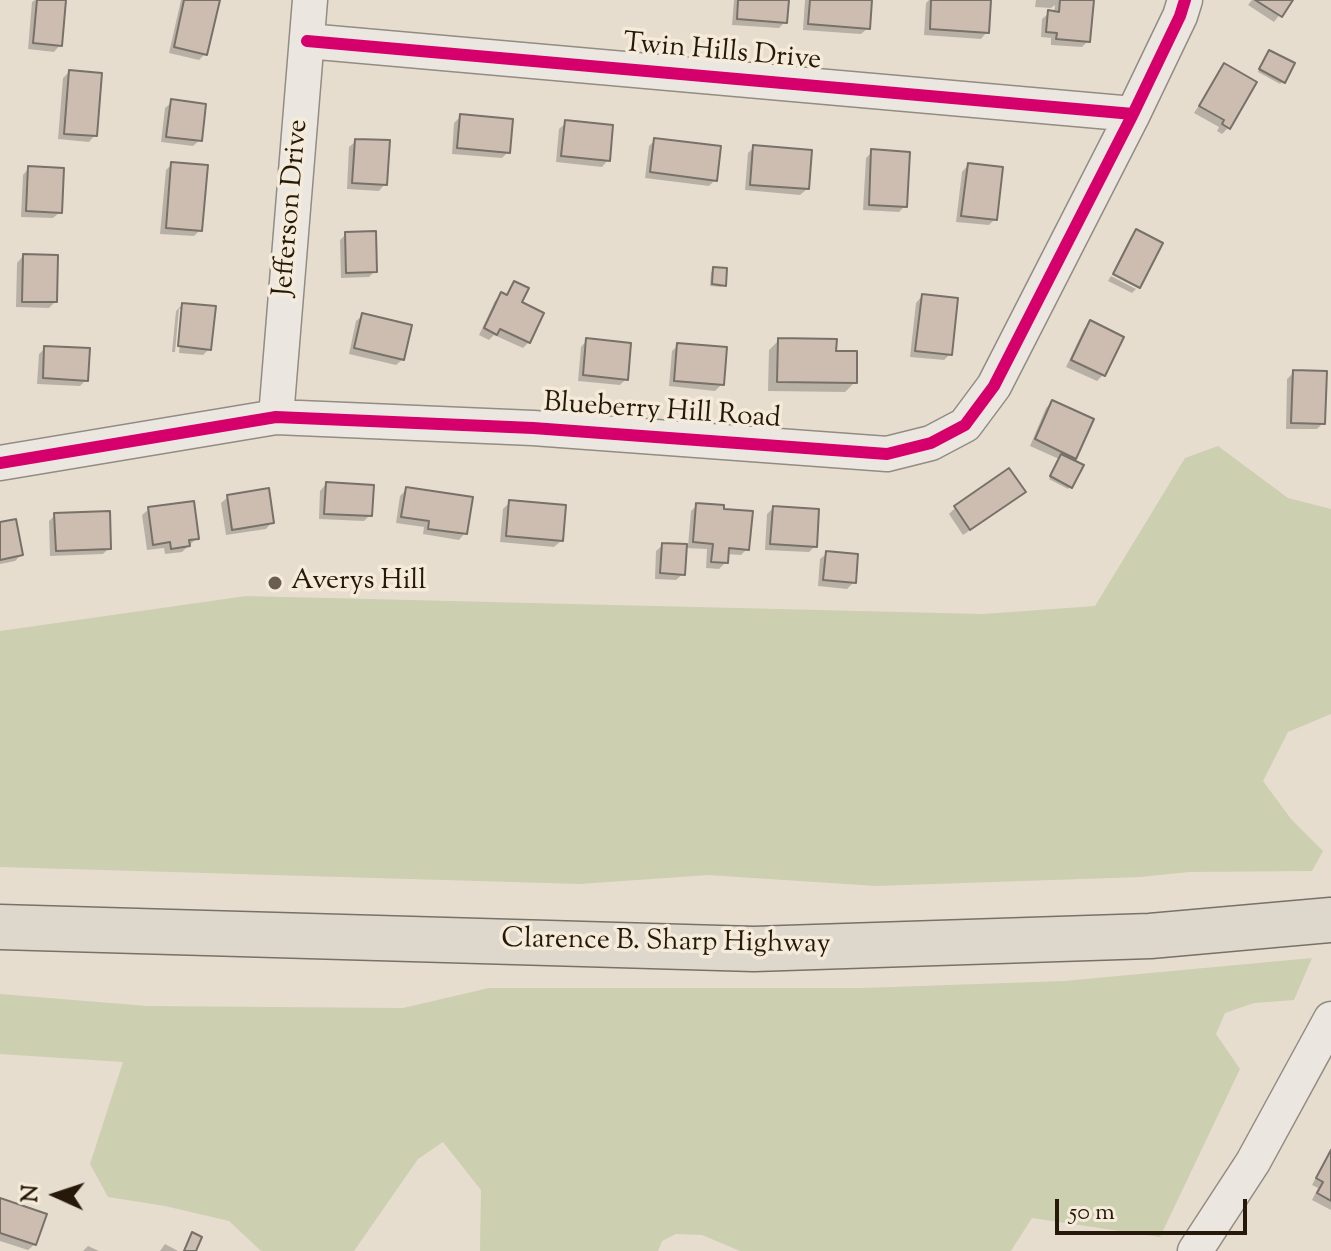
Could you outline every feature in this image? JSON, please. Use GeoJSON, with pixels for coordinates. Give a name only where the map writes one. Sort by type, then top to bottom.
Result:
{"type":"FeatureCollection","features":[{"type":"Feature","properties":{"kind":"main road","name":"Clarence B. Sharp Highway"},"geometry":{"type":"LineString","coordinates":[[0,927],[754,949],[1150,936],[1314,922]]}},
{"type":"Feature","properties":{"kind":"street","name":"Jefferson Drive"},"geometry":{"type":"LineString","coordinates":[[276,417],[310,0]]}},
{"type":"Feature","properties":{"kind":"street","name":"Blueberry Hill Road"},"geometry":{"type":"LineString","coordinates":[[0,463],[276,417],[533,428],[887,454],[931,443],[965,425],[994,386],[1133,114],[1185,0]]}},
{"type":"Feature","properties":{"kind":"street","name":"Twin Hills Drive"},"geometry":{"type":"LineString","coordinates":[[307,41],[1133,114]]}},
{"type":"Feature","properties":{"kind":"street"},"geometry":{"type":"LineString","coordinates":[[1195,1251],[1253,1162],[1331,1019]]}},
{"type":"Feature","properties":{"kind":"green space"},"geometry":{"type":"Polygon","coordinates":[[[1218,446],[1288,498],[1331,509],[1331,714],[1288,732],[1263,781],[1291,819],[1323,851],[1312,871],[1189,872],[1141,877],[876,886],[708,875],[580,884],[0,867],[0,631],[246,596],[983,614],[1095,606],[1185,458],[1218,446]]]}},
{"type":"Feature","properties":{"kind":"green space"},"geometry":{"type":"Polygon","coordinates":[[[1312,958],[1294,1000],[1254,1003],[1225,1013],[1216,1034],[1240,1069],[1160,1237],[1032,1218],[1011,1251],[740,1251],[702,1235],[676,1234],[662,1241],[658,1251],[480,1251],[481,1190],[443,1142],[418,1159],[354,1251],[261,1251],[229,1221],[108,1197],[90,1164],[123,1062],[0,1054],[0,994],[147,1006],[403,1008],[489,988],[863,988],[1064,981],[1312,958]]]}},
{"type":"Feature","properties":{"kind":"building"},"geometry":{"type":"Polygon","coordinates":[[[37,0],[66,0],[62,46],[33,43],[37,0]]]}},
{"type":"Feature","properties":{"kind":"building"},"geometry":{"type":"Polygon","coordinates":[[[184,0],[220,0],[207,55],[174,47],[184,0]]]}},
{"type":"Feature","properties":{"kind":"building"},"geometry":{"type":"Polygon","coordinates":[[[738,0],[789,0],[787,23],[737,19],[738,0]]]}},
{"type":"Feature","properties":{"kind":"building"},"geometry":{"type":"Polygon","coordinates":[[[810,0],[872,0],[870,29],[808,24],[810,0]]]}},
{"type":"Feature","properties":{"kind":"building"},"geometry":{"type":"Polygon","coordinates":[[[931,0],[991,0],[989,33],[930,29],[931,0]]]}},
{"type":"Feature","properties":{"kind":"building"},"geometry":{"type":"Polygon","coordinates":[[[1060,0],[1094,0],[1090,42],[1056,39],[1057,33],[1046,32],[1048,10],[1059,12],[1060,0]]]}},
{"type":"Feature","properties":{"kind":"building"},"geometry":{"type":"Polygon","coordinates":[[[1255,0],[1293,0],[1282,17],[1255,0]]]}},
{"type":"Feature","properties":{"kind":"building"},"geometry":{"type":"Polygon","coordinates":[[[1269,50],[1295,63],[1285,83],[1259,69],[1269,50]]]}},
{"type":"Feature","properties":{"kind":"building"},"geometry":{"type":"Polygon","coordinates":[[[1224,63],[1257,82],[1230,129],[1222,124],[1224,120],[1199,106],[1224,63]]]}},
{"type":"Feature","properties":{"kind":"building"},"geometry":{"type":"Polygon","coordinates":[[[69,70],[102,73],[97,136],[64,134],[69,70]]]}},
{"type":"Feature","properties":{"kind":"building"},"geometry":{"type":"Polygon","coordinates":[[[171,99],[206,104],[202,141],[166,137],[171,99]]]}},
{"type":"Feature","properties":{"kind":"building"},"geometry":{"type":"Polygon","coordinates":[[[460,114],[513,119],[510,153],[457,148],[460,114]]]}},
{"type":"Feature","properties":{"kind":"building"},"geometry":{"type":"Polygon","coordinates":[[[565,120],[613,125],[610,161],[561,156],[565,120]]]}},
{"type":"Feature","properties":{"kind":"building"},"geometry":{"type":"Polygon","coordinates":[[[654,138],[721,146],[717,181],[650,172],[654,138]]]}},
{"type":"Feature","properties":{"kind":"building"},"geometry":{"type":"Polygon","coordinates":[[[355,139],[390,140],[387,185],[352,183],[355,139]]]}},
{"type":"Feature","properties":{"kind":"building"},"geometry":{"type":"Polygon","coordinates":[[[753,145],[812,150],[809,189],[750,185],[753,145]]]}},
{"type":"Feature","properties":{"kind":"building"},"geometry":{"type":"Polygon","coordinates":[[[871,149],[910,152],[907,207],[869,205],[871,149]]]}},
{"type":"Feature","properties":{"kind":"building"},"geometry":{"type":"Polygon","coordinates":[[[171,162],[208,165],[202,231],[166,228],[171,162]]]}},
{"type":"Feature","properties":{"kind":"building"},"geometry":{"type":"Polygon","coordinates":[[[968,163],[1003,167],[997,220],[961,216],[968,163]]]}},
{"type":"Feature","properties":{"kind":"building"},"geometry":{"type":"Polygon","coordinates":[[[28,166],[64,168],[62,213],[26,211],[28,166]]]}},
{"type":"Feature","properties":{"kind":"building"},"geometry":{"type":"Polygon","coordinates":[[[1136,229],[1163,243],[1140,288],[1113,274],[1136,229]]]}},
{"type":"Feature","properties":{"kind":"building"},"geometry":{"type":"Polygon","coordinates":[[[376,231],[377,272],[346,273],[345,232],[376,231]]]}},
{"type":"Feature","properties":{"kind":"building"},"geometry":{"type":"Polygon","coordinates":[[[23,254],[58,255],[57,302],[22,302],[23,254]]]}},
{"type":"Feature","properties":{"kind":"building"},"geometry":{"type":"Polygon","coordinates":[[[713,267],[727,268],[726,286],[712,284],[713,267]]]}},
{"type":"Feature","properties":{"kind":"building"},"geometry":{"type":"Polygon","coordinates":[[[514,281],[529,288],[522,302],[544,313],[530,343],[500,329],[497,335],[484,328],[501,292],[507,295],[514,281]]]}},
{"type":"Feature","properties":{"kind":"building"},"geometry":{"type":"Polygon","coordinates":[[[922,294],[958,298],[952,355],[915,351],[922,294]]]}},
{"type":"Feature","properties":{"kind":"building"},"geometry":{"type":"Polygon","coordinates":[[[182,303],[216,306],[211,350],[178,346],[182,303]]]}},
{"type":"Feature","properties":{"kind":"building"},"geometry":{"type":"Polygon","coordinates":[[[362,313],[412,325],[404,360],[354,348],[362,313]]]}},
{"type":"Feature","properties":{"kind":"building"},"geometry":{"type":"Polygon","coordinates":[[[1090,320],[1124,337],[1105,376],[1071,360],[1090,320]]]}},
{"type":"Feature","properties":{"kind":"building"},"geometry":{"type":"Polygon","coordinates":[[[586,338],[631,343],[628,380],[583,375],[586,338]]]}},
{"type":"Feature","properties":{"kind":"building"},"geometry":{"type":"Polygon","coordinates":[[[778,338],[837,339],[836,351],[857,351],[857,383],[777,382],[778,338]]]}},
{"type":"Feature","properties":{"kind":"building"},"geometry":{"type":"Polygon","coordinates":[[[677,343],[727,347],[724,385],[674,381],[677,343]]]}},
{"type":"Feature","properties":{"kind":"building"},"geometry":{"type":"Polygon","coordinates":[[[44,346],[90,348],[88,381],[43,378],[44,346]]]}},
{"type":"Feature","properties":{"kind":"building"},"geometry":{"type":"Polygon","coordinates":[[[1293,370],[1327,371],[1325,424],[1291,423],[1293,370]]]}},
{"type":"Feature","properties":{"kind":"building"},"geometry":{"type":"Polygon","coordinates":[[[1052,400],[1094,419],[1076,459],[1035,439],[1052,400]]]}},
{"type":"Feature","properties":{"kind":"building"},"geometry":{"type":"Polygon","coordinates":[[[1061,454],[1084,465],[1072,488],[1050,476],[1061,454]]]}},
{"type":"Feature","properties":{"kind":"building"},"geometry":{"type":"Polygon","coordinates":[[[1009,468],[1026,492],[970,530],[954,506],[1009,468]]]}},
{"type":"Feature","properties":{"kind":"building"},"geometry":{"type":"Polygon","coordinates":[[[326,482],[374,485],[372,516],[324,514],[326,482]]]}},
{"type":"Feature","properties":{"kind":"building"},"geometry":{"type":"Polygon","coordinates":[[[406,487],[473,497],[467,534],[428,529],[429,521],[401,517],[406,487]]]}},
{"type":"Feature","properties":{"kind":"building"},"geometry":{"type":"Polygon","coordinates":[[[269,488],[274,523],[232,530],[227,495],[269,488]]]}},
{"type":"Feature","properties":{"kind":"building"},"geometry":{"type":"Polygon","coordinates":[[[509,500],[566,505],[563,541],[506,536],[509,500]]]}},
{"type":"Feature","properties":{"kind":"building"},"geometry":{"type":"Polygon","coordinates":[[[194,501],[199,539],[189,540],[190,546],[171,549],[170,542],[153,545],[148,507],[194,501]]]}},
{"type":"Feature","properties":{"kind":"building"},"geometry":{"type":"Polygon","coordinates":[[[696,503],[753,511],[749,550],[729,548],[728,563],[711,562],[713,544],[693,542],[696,503]]]}},
{"type":"Feature","properties":{"kind":"building"},"geometry":{"type":"Polygon","coordinates":[[[773,506],[819,509],[817,547],[770,544],[773,506]]]}},
{"type":"Feature","properties":{"kind":"building"},"geometry":{"type":"Polygon","coordinates":[[[110,511],[111,549],[56,551],[54,513],[110,511]]]}},
{"type":"Feature","properties":{"kind":"building"},"geometry":{"type":"Polygon","coordinates":[[[16,519],[23,555],[0,560],[0,522],[16,519]]]}},
{"type":"Feature","properties":{"kind":"building"},"geometry":{"type":"Polygon","coordinates":[[[662,543],[687,544],[685,575],[660,573],[662,543]]]}},
{"type":"Feature","properties":{"kind":"building"},"geometry":{"type":"Polygon","coordinates":[[[826,551],[858,554],[856,583],[823,580],[826,551]]]}},
{"type":"Feature","properties":{"kind":"building"},"geometry":{"type":"Polygon","coordinates":[[[1331,1150],[1331,1201],[1317,1193],[1323,1182],[1316,1178],[1331,1150]]]}},
{"type":"Feature","properties":{"kind":"building"},"geometry":{"type":"Polygon","coordinates":[[[0,1198],[47,1214],[36,1245],[0,1233],[0,1198]]]}},
{"type":"Feature","properties":{"kind":"building"},"geometry":{"type":"Polygon","coordinates":[[[192,1232],[202,1237],[196,1251],[184,1251],[192,1232]]]}},
{"type":"Feature","properties":{"kind":"cycle path"},"geometry":{"type":"LineString","coordinates":[[0,463],[276,417],[533,428],[887,454],[931,443],[965,425],[994,386],[1133,114],[1185,0]]}},
{"type":"Feature","properties":{"kind":"cycle path"},"geometry":{"type":"LineString","coordinates":[[307,41],[1133,114]]}},
{"type":"Feature","properties":{"kind":"place","name":"Averys Hill"},"geometry":{"type":"Point","coordinates":[275,583]}}]}
